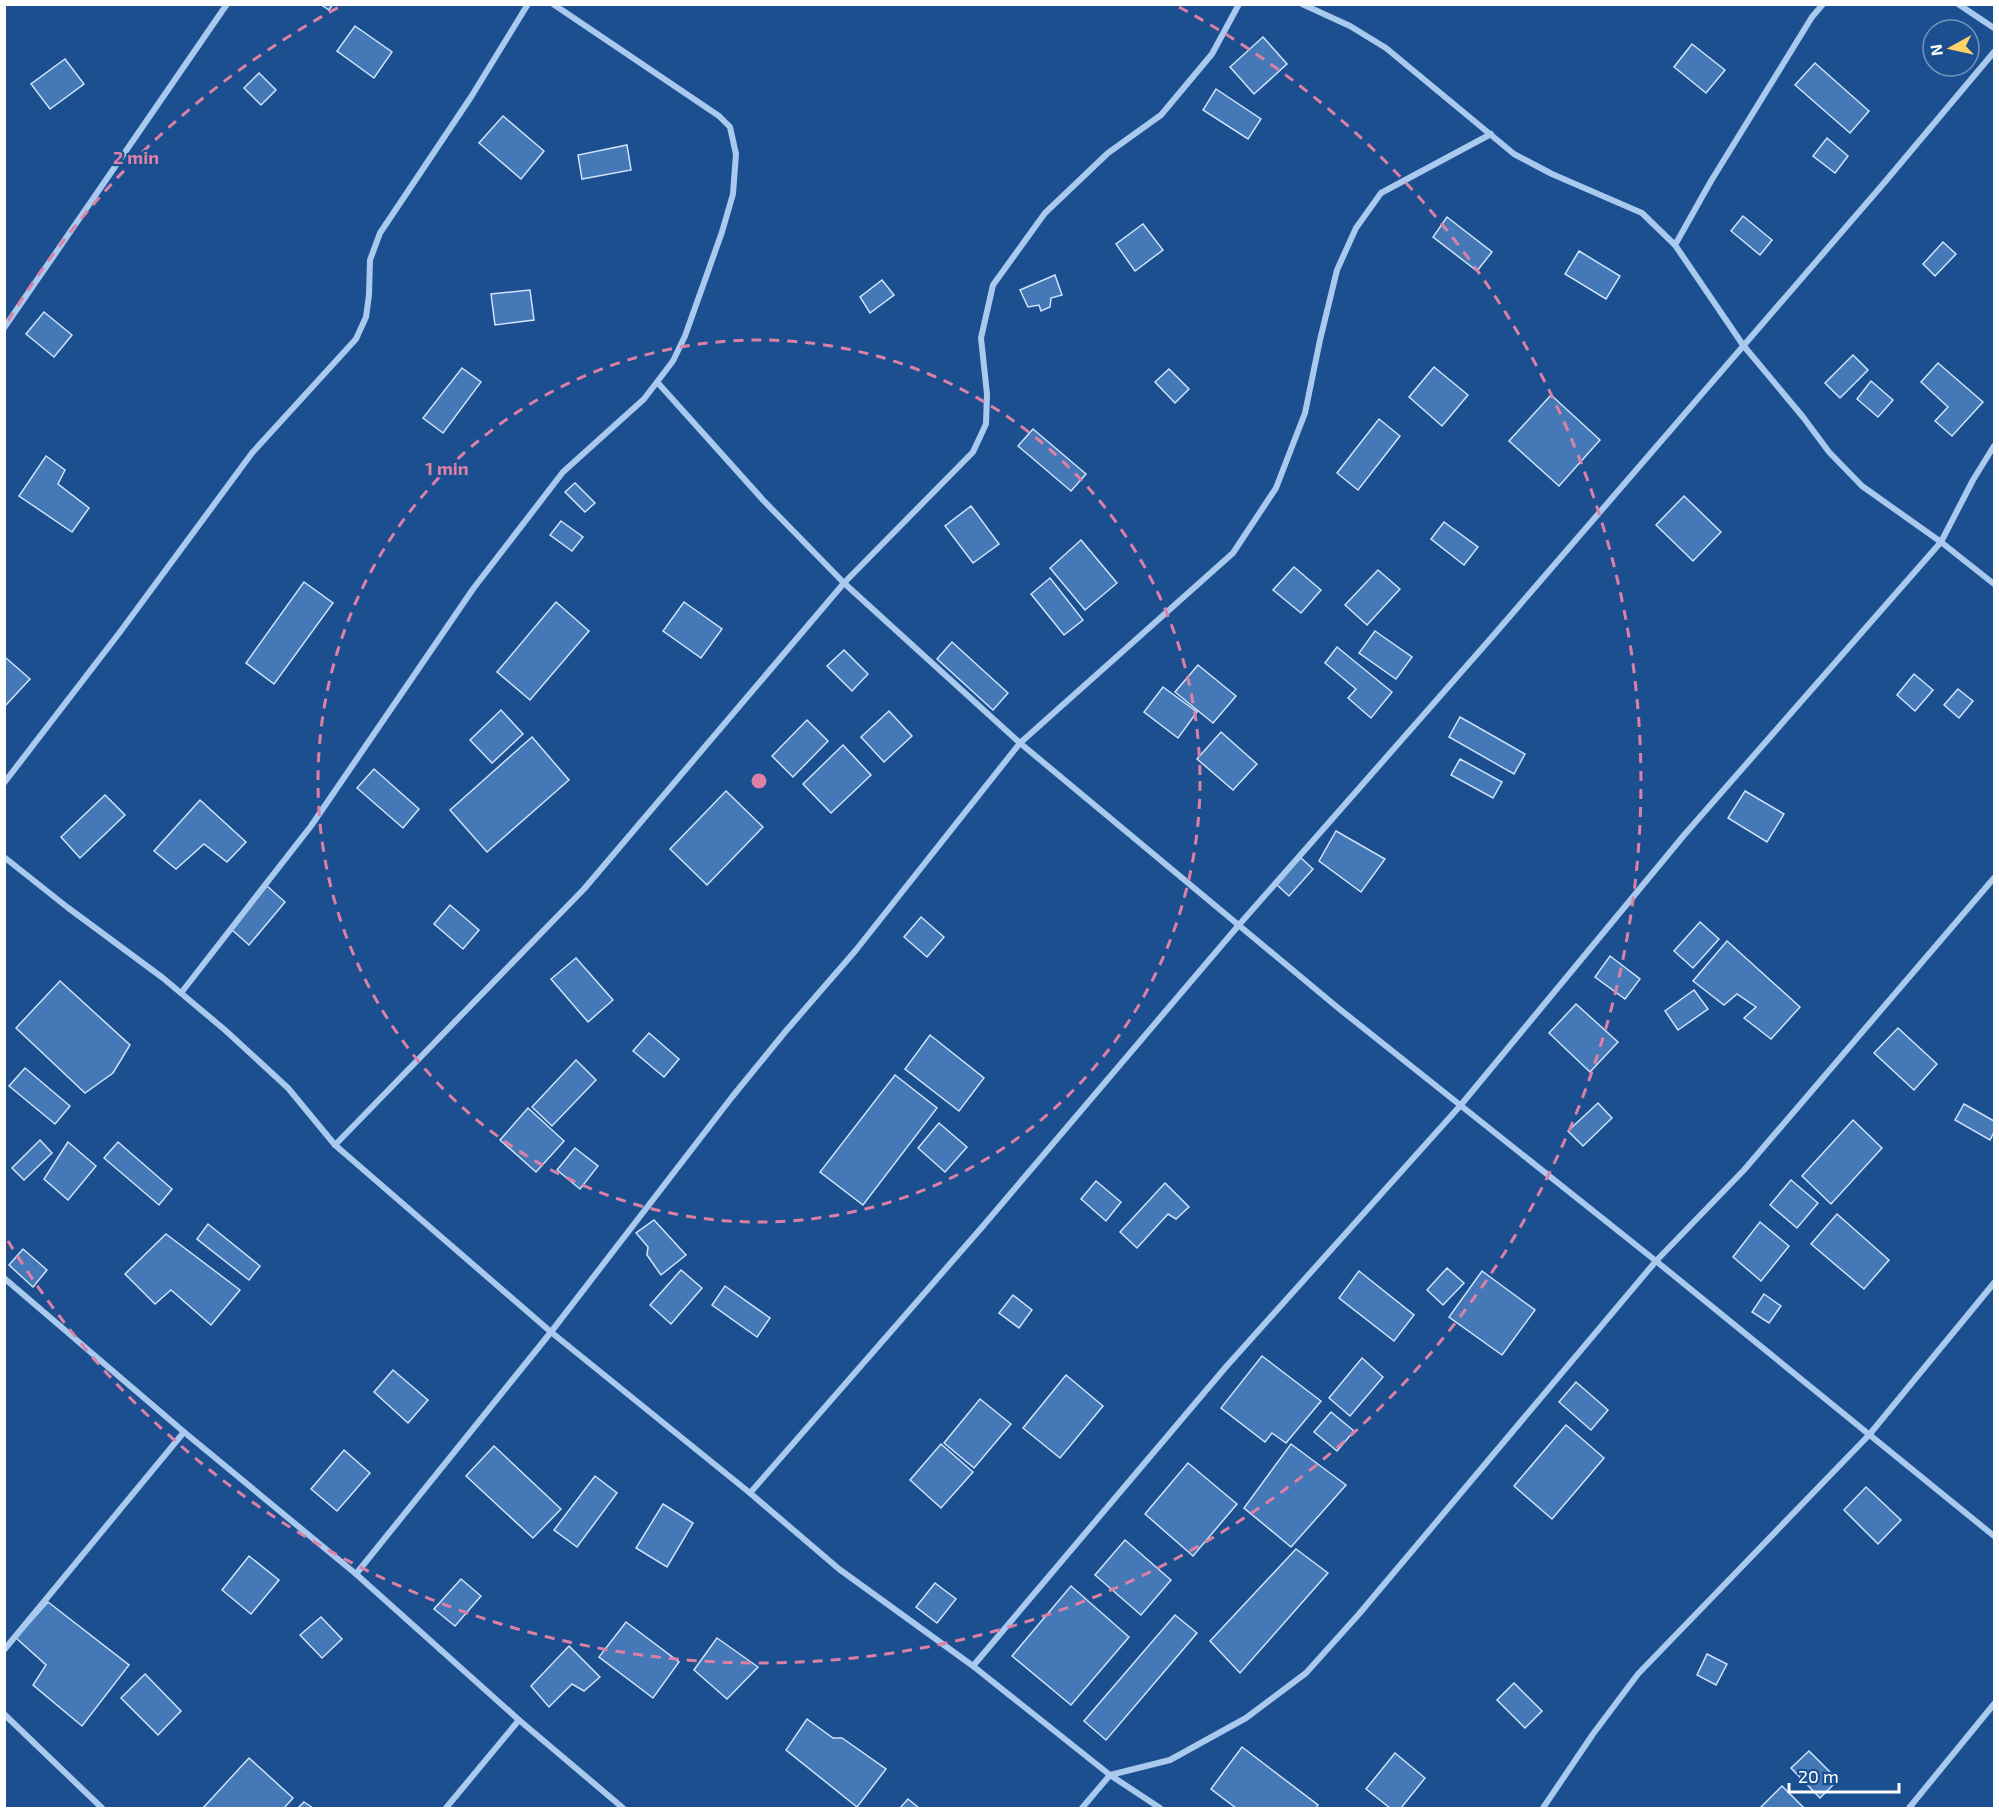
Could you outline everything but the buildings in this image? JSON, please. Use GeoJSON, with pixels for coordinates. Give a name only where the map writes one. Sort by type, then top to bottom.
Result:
{"type":"FeatureCollection","features":[{"type":"Feature","properties":{"kind":"street"},"geometry":{"type":"LineString","coordinates":[[4,328],[227,4]]}},
{"type":"Feature","properties":{"kind":"street"},"geometry":{"type":"LineString","coordinates":[[4,783],[120,632],[252,453],[356,339],[366,317],[370,260],[380,233],[471,97],[528,4]]}},
{"type":"Feature","properties":{"kind":"street"},"geometry":{"type":"LineString","coordinates":[[181,993],[311,826],[473,589],[556,481],[658,383],[673,361],[685,336],[733,194],[736,154],[730,127],[719,116],[553,4]]}},
{"type":"Feature","properties":{"kind":"street"},"geometry":{"type":"LineString","coordinates":[[336,1145],[584,889],[844,583],[973,452],[986,424],[987,394],[981,338],[993,285],[1045,213],[1108,153],[1161,115],[1212,54],[1239,4]]}},
{"type":"Feature","properties":{"kind":"street"},"geometry":{"type":"LineString","coordinates":[[1302,4],[1350,26],[1386,48],[1514,154],[1552,174],[1642,213],[1675,245],[1743,345],[1829,452],[1862,486],[1995,584]]}},
{"type":"Feature","properties":{"kind":"street"},"geometry":{"type":"LineString","coordinates":[[1675,245],[1710,181],[1812,17],[1823,4]]}},
{"type":"Feature","properties":{"kind":"street"},"geometry":{"type":"LineString","coordinates":[[1958,4],[1995,28]]}},
{"type":"Feature","properties":{"kind":"street"},"geometry":{"type":"LineString","coordinates":[[750,1493],[983,1226],[1238,926],[1492,638],[1995,52]]}},
{"type":"Feature","properties":{"kind":"street"},"geometry":{"type":"LineString","coordinates":[[356,1574],[551,1332],[732,1097],[856,950],[1020,743],[1233,553],[1276,488],[1305,413],[1337,270],[1356,228],[1381,193],[1491,134]]}},
{"type":"Feature","properties":{"kind":"street"},"geometry":{"type":"LineString","coordinates":[[658,383],[763,500],[844,583],[1020,743],[1238,926],[1995,1536]]}},
{"type":"Feature","properties":{"kind":"street"},"geometry":{"type":"LineString","coordinates":[[973,1666],[1225,1368],[1460,1106],[1685,834],[1941,542],[1973,480],[1995,446]]}},
{"type":"Feature","properties":{"kind":"street"},"geometry":{"type":"LineString","coordinates":[[4,856],[181,993],[225,1030],[288,1088],[336,1145],[551,1332],[750,1493],[838,1569],[973,1666],[1110,1775],[1160,1809]]}},
{"type":"Feature","properties":{"kind":"street"},"geometry":{"type":"LineString","coordinates":[[1082,1809],[1110,1775],[1170,1760],[1246,1718],[1306,1673],[1367,1605],[1656,1261],[1744,1170],[1995,878]]}},
{"type":"Feature","properties":{"kind":"street"},"geometry":{"type":"LineString","coordinates":[[4,1278],[184,1432],[356,1574],[519,1720],[623,1809]]}},
{"type":"Feature","properties":{"kind":"street"},"geometry":{"type":"LineString","coordinates":[[1543,1809],[1593,1734],[1638,1674],[1869,1435],[1995,1283]]}},
{"type":"Feature","properties":{"kind":"street"},"geometry":{"type":"LineString","coordinates":[[4,1650],[184,1432]]}},
{"type":"Feature","properties":{"kind":"street"},"geometry":{"type":"LineString","coordinates":[[1909,1809],[1995,1704]]}},
{"type":"Feature","properties":{"kind":"street"},"geometry":{"type":"LineString","coordinates":[[4,1714],[102,1809]]}},
{"type":"Feature","properties":{"kind":"street"},"geometry":{"type":"LineString","coordinates":[[446,1809],[519,1720]]}},
{"type":"Feature","properties":{"kind":"street"},"geometry":{"type":"LineString","coordinates":[[87,1809],[93,1802]]}}]}
